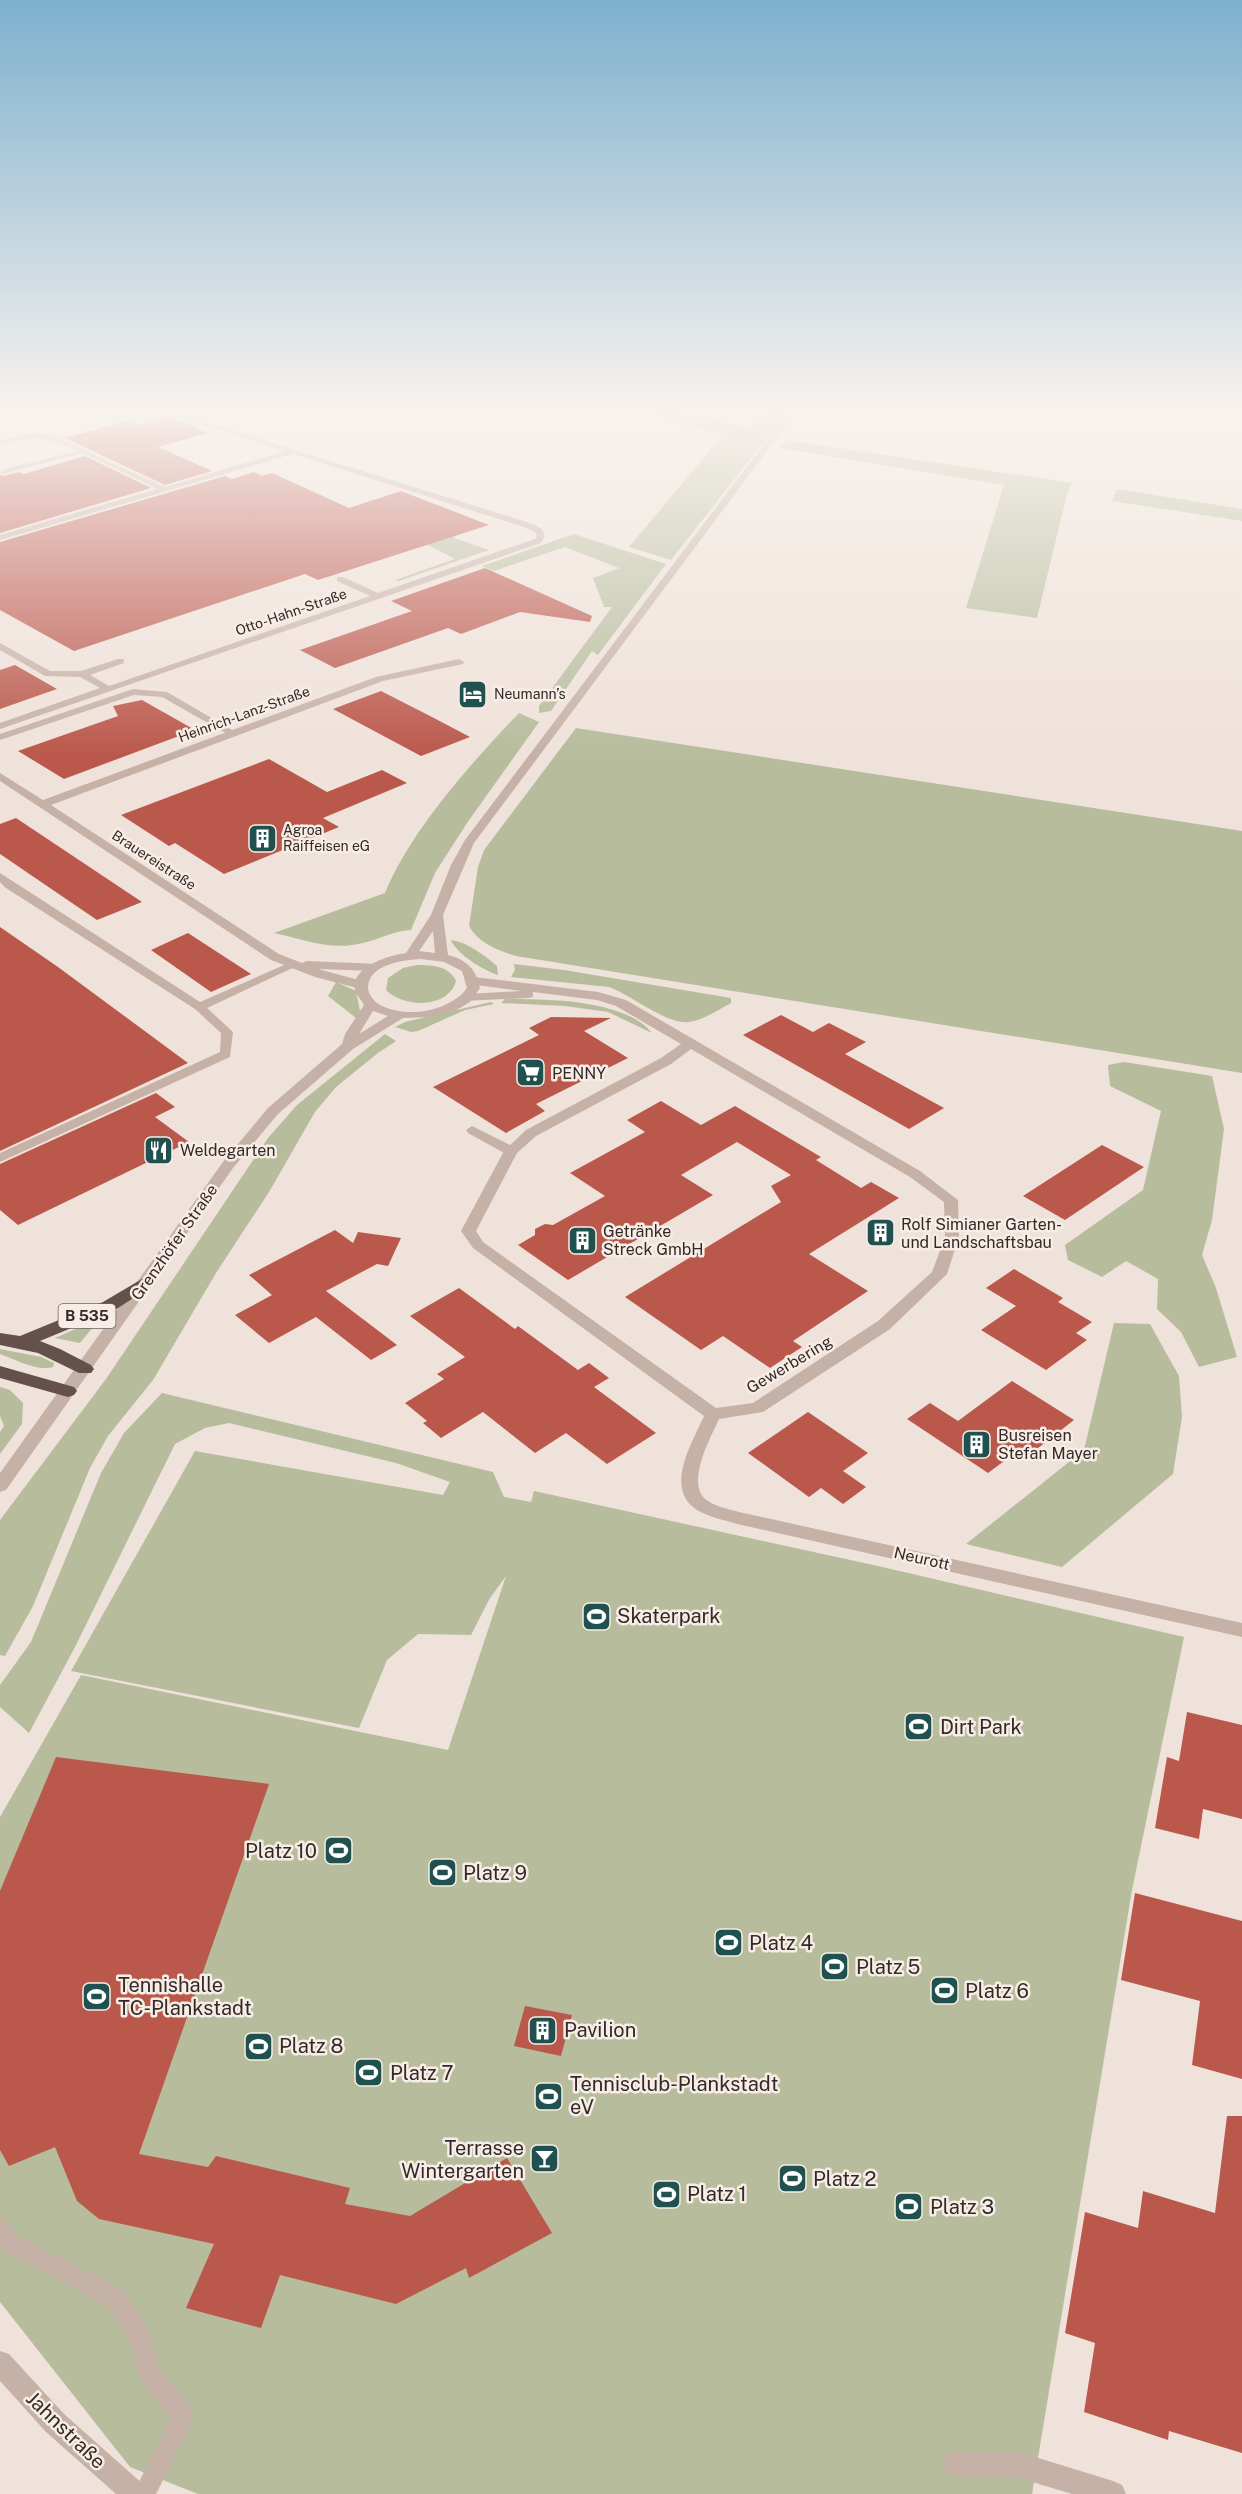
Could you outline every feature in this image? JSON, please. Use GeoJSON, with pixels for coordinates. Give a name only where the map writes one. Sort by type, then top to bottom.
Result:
{"type":"FeatureCollection","features":[{"type":"Feature","properties":{"kind":"highway","name":"B 535"},"geometry":{"type":"LineString","coordinates":[[23,1342],[109,1306],[147,1281]]}},
{"type":"Feature","properties":{"kind":"highway","name":"B 535"},"geometry":{"type":"LineString","coordinates":[[0,1339],[23,1342],[54,1351],[85,1369]]}},
{"type":"Feature","properties":{"kind":"highway"},"geometry":{"type":"LineString","coordinates":[[0,1372],[68,1391]]}},
{"type":"Feature","properties":{"kind":"street"},"geometry":{"type":"LineString","coordinates":[[410,956],[437,915],[469,842],[708,523]]}},
{"type":"Feature","properties":{"kind":"street","name":"Heinrich-Lanz-Straße"},"geometry":{"type":"LineString","coordinates":[[42,804],[380,679],[459,662]]}},
{"type":"Feature","properties":{"kind":"street","name":"Brauereistraße"},"geometry":{"type":"LineString","coordinates":[[1,778],[275,957],[319,974],[361,985]]}},
{"type":"Feature","properties":{"kind":"street"},"geometry":{"type":"LineString","coordinates":[[437,915],[442,957]]}},
{"type":"Feature","properties":{"kind":"street"},"geometry":{"type":"LineString","coordinates":[[410,956],[442,957],[464,966],[474,981],[467,998],[455,1006],[420,1015],[401,1014],[389,1012],[371,1004],[363,996],[361,985],[365,976],[374,967],[397,958],[410,956]]}},
{"type":"Feature","properties":{"kind":"street","name":"Brauereistraße"},"geometry":{"type":"LineString","coordinates":[[295,964],[374,967]]}},
{"type":"Feature","properties":{"kind":"street"},"geometry":{"type":"LineString","coordinates":[[474,981],[598,996],[621,1003],[691,1043],[666,1061],[531,1133],[511,1151],[468,1231],[478,1245],[713,1414]]}},
{"type":"Feature","properties":{"kind":"street"},"geometry":{"type":"LineString","coordinates":[[467,998],[561,992]]}},
{"type":"Feature","properties":{"kind":"street","name":"Grenzhöfer Straße"},"geometry":{"type":"LineString","coordinates":[[348,1046],[352,1034],[371,1004]]}},
{"type":"Feature","properties":{"kind":"street","name":"Grenzhöfer Straße"},"geometry":{"type":"LineString","coordinates":[[0,1486],[228,1166],[273,1111],[348,1046],[401,1014]]}},
{"type":"Feature","properties":{"kind":"street","name":"Gewerbering"},"geometry":{"type":"LineString","coordinates":[[691,1043],[915,1174],[951,1200],[952,1237],[939,1274],[884,1325],[757,1408],[713,1414]]}},
{"type":"Feature","properties":{"kind":"street","name":"Neurott"},"geometry":{"type":"LineString","coordinates":[[713,1414],[689,1472],[688,1488],[698,1503],[737,1518],[1242,1630]]}},
{"type":"Feature","properties":{"kind":"street","name":"Jahnstraße"},"geometry":{"type":"LineString","coordinates":[[0,2363],[55,2423],[135,2494]]}},
{"type":"Feature","properties":{"kind":"street"},"geometry":{"type":"LineString","coordinates":[[955,2464],[1019,2464],[1113,2494]]}},
{"type":"Feature","properties":{"kind":"lane"},"geometry":{"type":"LineString","coordinates":[[0,538],[49,523]]}},
{"type":"Feature","properties":{"kind":"lane","name":"Otto-Hahn-Straße"},"geometry":{"type":"LineString","coordinates":[[0,726],[538,541],[541,536],[538,531],[522,523]]}},
{"type":"Feature","properties":{"kind":"lane"},"geometry":{"type":"LineString","coordinates":[[340,579],[378,596]]}},
{"type":"Feature","properties":{"kind":"lane"},"geometry":{"type":"LineString","coordinates":[[0,646],[48,674],[82,674],[121,661]]}},
{"type":"Feature","properties":{"kind":"lane"},"geometry":{"type":"LineString","coordinates":[[82,674],[108,689]]}},
{"type":"Feature","properties":{"kind":"lane"},"geometry":{"type":"LineString","coordinates":[[0,737],[133,692],[164,694],[234,734]]}},
{"type":"Feature","properties":{"kind":"lane"},"geometry":{"type":"LineString","coordinates":[[0,876],[5,888],[199,1007],[227,1032],[226,1054],[0,1158]]}},
{"type":"Feature","properties":{"kind":"lane"},"geometry":{"type":"LineString","coordinates":[[199,1007],[295,964]]}},
{"type":"Feature","properties":{"kind":"lane"},"geometry":{"type":"LineString","coordinates":[[472,1130],[511,1151]]}},
{"type":"Feature","properties":{"kind":"lane"},"geometry":{"type":"LineString","coordinates":[[0,2228],[10,2243],[116,2298],[141,2339],[148,2371],[184,2416],[144,2494]]}},
{"type":"Feature","properties":{"kind":"green space"},"geometry":{"type":"Polygon","coordinates":[[[649,523],[700,523],[671,560],[629,547],[649,523]]]}},
{"type":"Feature","properties":{"kind":"green space"},"geometry":{"type":"Polygon","coordinates":[[[992,523],[1060,523],[1037,618],[966,608],[992,523]]]}},
{"type":"Feature","properties":{"kind":"green space"},"geometry":{"type":"Polygon","coordinates":[[[407,534],[456,535],[454,538],[489,550],[399,581],[395,580],[455,559],[407,534]]]}},
{"type":"Feature","properties":{"kind":"green space"},"geometry":{"type":"Polygon","coordinates":[[[574,534],[666,564],[598,655],[592,651],[551,711],[539,713],[539,706],[612,607],[604,607],[593,578],[619,568],[565,547],[494,571],[482,566],[574,534]]]}},
{"type":"Feature","properties":{"kind":"green space"},"geometry":{"type":"Polygon","coordinates":[[[519,713],[539,722],[467,823],[435,873],[411,930],[396,932],[360,944],[342,946],[274,933],[385,893],[396,869],[426,821],[463,775],[519,713]]]}},
{"type":"Feature","properties":{"kind":"green space"},"geometry":{"type":"Polygon","coordinates":[[[576,728],[1242,831],[1242,1073],[516,956],[490,946],[469,926],[478,867],[484,850],[576,728]]]}},
{"type":"Feature","properties":{"kind":"green space"},"geometry":{"type":"Polygon","coordinates":[[[451,940],[469,946],[487,958],[497,966],[498,975],[465,956],[451,940]]]}},
{"type":"Feature","properties":{"kind":"green space"},"geometry":{"type":"Polygon","coordinates":[[[514,964],[564,970],[731,998],[731,1003],[700,1019],[680,1022],[609,987],[511,977],[515,970],[514,964]]]}},
{"type":"Feature","properties":{"kind":"green space"},"geometry":{"type":"Polygon","coordinates":[[[417,965],[445,969],[456,981],[451,990],[444,997],[425,1003],[403,1000],[386,990],[388,978],[403,968],[417,965]]]}},
{"type":"Feature","properties":{"kind":"green space"},"geometry":{"type":"Polygon","coordinates":[[[336,982],[356,991],[360,1011],[356,1018],[328,996],[336,982]]]}},
{"type":"Feature","properties":{"kind":"green space"},"geometry":{"type":"Polygon","coordinates":[[[505,999],[562,1001],[604,1007],[640,1022],[652,1033],[608,1012],[565,1006],[501,1003],[505,999]]]}},
{"type":"Feature","properties":{"kind":"green space"},"geometry":{"type":"Polygon","coordinates":[[[491,1002],[494,1004],[465,1010],[418,1031],[411,1032],[395,1027],[405,1022],[491,1002]]]}},
{"type":"Feature","properties":{"kind":"green space"},"geometry":{"type":"Polygon","coordinates":[[[385,1034],[396,1041],[336,1087],[315,1112],[269,1192],[216,1273],[153,1380],[108,1436],[90,1468],[33,1606],[5,1656],[0,1655],[0,1520],[106,1379],[268,1138],[297,1105],[385,1034]]]}},
{"type":"Feature","properties":{"kind":"green space"},"geometry":{"type":"Polygon","coordinates":[[[1124,1062],[1212,1076],[1224,1129],[1212,1220],[1202,1255],[1216,1288],[1237,1357],[1199,1367],[1181,1332],[1157,1309],[1158,1279],[1126,1261],[1102,1277],[1068,1260],[1065,1245],[1143,1190],[1161,1111],[1110,1086],[1108,1065],[1124,1062]]]}},
{"type":"Feature","properties":{"kind":"green space"},"geometry":{"type":"Polygon","coordinates":[[[98,1321],[80,1343],[55,1338],[98,1321]]]}},
{"type":"Feature","properties":{"kind":"green space"},"geometry":{"type":"Polygon","coordinates":[[[1114,1323],[1150,1324],[1179,1376],[1182,1417],[1173,1474],[1062,1567],[966,1544],[1084,1450],[1114,1323]]]}},
{"type":"Feature","properties":{"kind":"green space"},"geometry":{"type":"Polygon","coordinates":[[[0,1349],[41,1357],[54,1363],[53,1367],[40,1368],[26,1364],[0,1354],[0,1349]]]}},
{"type":"Feature","properties":{"kind":"green space"},"geometry":{"type":"Polygon","coordinates":[[[0,1387],[10,1390],[23,1403],[22,1424],[0,1454],[0,1432],[4,1426],[0,1416],[0,1387]]]}},
{"type":"Feature","properties":{"kind":"green space","name":"Tennisclub-Plankstadt eV"},"geometry":{"type":"Polygon","coordinates":[[[162,1393],[493,1472],[504,1497],[531,1502],[534,1491],[878,1566],[1184,1637],[1132,1890],[1032,2494],[198,2494],[130,2467],[0,2302],[0,1817],[81,1675],[448,1750],[506,1576],[490,1598],[471,1635],[418,1634],[387,1660],[359,1728],[71,1671],[195,1451],[443,1495],[450,1482],[396,1463],[229,1423],[205,1428],[175,1444],[75,1647],[29,1733],[0,1707],[0,1685],[31,1642],[101,1473],[124,1433],[162,1393]]]}},
{"type":"Feature","properties":{"kind":"building"},"geometry":{"type":"Polygon","coordinates":[[[0,523],[32,523],[0,533],[0,523]]]}},
{"type":"Feature","properties":{"kind":"building"},"geometry":{"type":"Polygon","coordinates":[[[63,523],[489,525],[318,580],[305,574],[74,651],[0,610],[0,542],[63,523]]]}},
{"type":"Feature","properties":{"kind":"building"},"geometry":{"type":"Polygon","coordinates":[[[485,568],[592,616],[590,622],[520,612],[461,634],[448,628],[335,668],[300,650],[412,611],[391,601],[485,568]]]}},
{"type":"Feature","properties":{"kind":"building"},"geometry":{"type":"Polygon","coordinates":[[[15,665],[57,689],[0,709],[0,670],[15,665]]]}},
{"type":"Feature","properties":{"kind":"building"},"geometry":{"type":"Polygon","coordinates":[[[381,691],[470,737],[421,756],[333,709],[381,691]]]}},
{"type":"Feature","properties":{"kind":"building"},"geometry":{"type":"Polygon","coordinates":[[[142,700],[195,730],[64,779],[18,751],[118,716],[113,706],[142,700]]]}},
{"type":"Feature","properties":{"kind":"building"},"geometry":{"type":"Polygon","coordinates":[[[269,759],[327,792],[382,770],[407,783],[323,818],[339,827],[224,874],[175,843],[169,846],[121,815],[269,759]]]}},
{"type":"Feature","properties":{"kind":"building"},"geometry":{"type":"Polygon","coordinates":[[[16,818],[142,902],[97,920],[0,854],[0,824],[16,818]]]}},
{"type":"Feature","properties":{"kind":"building"},"geometry":{"type":"Polygon","coordinates":[[[0,927],[58,967],[188,1063],[0,1151],[0,927]]]}},
{"type":"Feature","properties":{"kind":"building"},"geometry":{"type":"Polygon","coordinates":[[[188,933],[251,974],[211,992],[151,950],[188,933]]]}},
{"type":"Feature","properties":{"kind":"building"},"geometry":{"type":"Polygon","coordinates":[[[781,1015],[813,1032],[829,1023],[866,1042],[845,1054],[944,1108],[909,1129],[743,1035],[781,1015]]]}},
{"type":"Feature","properties":{"kind":"building","name":"PENNY"},"geometry":{"type":"Polygon","coordinates":[[[551,1017],[611,1018],[584,1031],[628,1058],[536,1104],[545,1111],[506,1133],[433,1087],[539,1035],[529,1028],[551,1017]]]}},
{"type":"Feature","properties":{"kind":"building"},"geometry":{"type":"Polygon","coordinates":[[[156,1093],[175,1107],[155,1117],[189,1142],[18,1225],[0,1210],[0,1164],[156,1093]]]}},
{"type":"Feature","properties":{"kind":"building"},"geometry":{"type":"Polygon","coordinates":[[[661,1101],[701,1125],[735,1106],[821,1157],[816,1160],[861,1188],[871,1182],[899,1198],[809,1254],[868,1291],[793,1341],[802,1347],[770,1368],[723,1336],[701,1350],[625,1297],[781,1202],[771,1186],[791,1175],[737,1142],[681,1175],[713,1195],[568,1280],[518,1245],[535,1235],[535,1229],[545,1224],[553,1225],[605,1196],[570,1173],[645,1132],[627,1120],[661,1101]]]}},
{"type":"Feature","properties":{"kind":"building"},"geometry":{"type":"Polygon","coordinates":[[[1102,1145],[1144,1167],[1065,1220],[1023,1196],[1102,1145]]]}},
{"type":"Feature","properties":{"kind":"building"},"geometry":{"type":"Polygon","coordinates":[[[335,1230],[353,1243],[358,1232],[401,1238],[388,1266],[377,1264],[326,1291],[397,1345],[371,1360],[316,1317],[269,1343],[235,1315],[272,1295],[249,1275],[335,1230]]]}},
{"type":"Feature","properties":{"kind":"building"},"geometry":{"type":"Polygon","coordinates":[[[1014,1269],[1063,1298],[1058,1302],[1092,1322],[1076,1333],[1087,1340],[1046,1370],[981,1330],[1016,1306],[986,1288],[1014,1269]]]}},
{"type":"Feature","properties":{"kind":"building"},"geometry":{"type":"Polygon","coordinates":[[[459,1288],[515,1329],[518,1326],[578,1370],[589,1363],[609,1378],[594,1387],[656,1433],[607,1464],[566,1433],[535,1453],[483,1412],[441,1438],[423,1423],[427,1421],[405,1403],[444,1379],[437,1374],[465,1357],[410,1316],[459,1288]]]}},
{"type":"Feature","properties":{"kind":"building"},"geometry":{"type":"Polygon","coordinates":[[[1012,1381],[1074,1420],[1028,1456],[1019,1450],[988,1473],[907,1419],[930,1403],[958,1421],[1012,1381]]]}},
{"type":"Feature","properties":{"kind":"building"},"geometry":{"type":"Polygon","coordinates":[[[808,1412],[868,1453],[843,1471],[866,1487],[843,1504],[821,1488],[809,1497],[748,1453],[808,1412]]]}},
{"type":"Feature","properties":{"kind":"building"},"geometry":{"type":"Polygon","coordinates":[[[1187,1712],[1242,1725],[1242,1819],[1203,1809],[1199,1839],[1155,1828],[1167,1757],[1179,1761],[1187,1712]]]}},
{"type":"Feature","properties":{"kind":"building"},"geometry":{"type":"Polygon","coordinates":[[[56,1757],[269,1784],[139,2154],[208,2167],[216,2156],[350,2188],[345,2204],[410,2216],[507,2158],[552,2233],[469,2278],[466,2268],[396,2304],[280,2275],[261,2328],[186,2308],[214,2244],[99,2219],[77,2201],[55,2147],[9,2166],[0,2150],[0,1891],[56,1757]]]}},
{"type":"Feature","properties":{"kind":"building"},"geometry":{"type":"Polygon","coordinates":[[[1135,1893],[1242,1921],[1242,2079],[1192,2065],[1200,2001],[1121,1980],[1135,1893]]]}},
{"type":"Feature","properties":{"kind":"building","name":"Pavilion"},"geometry":{"type":"Polygon","coordinates":[[[525,2006],[572,2015],[561,2056],[514,2046],[525,2006]]]}},
{"type":"Feature","properties":{"kind":"building"},"geometry":{"type":"Polygon","coordinates":[[[1227,2116],[1242,2116],[1242,2453],[1169,2431],[1168,2440],[1084,2412],[1095,2343],[1065,2333],[1085,2212],[1138,2228],[1143,2191],[1215,2213],[1227,2116]]]}},
{"type":"Feature","properties":{"kind":"place","name":"Neumann’s"},"geometry":{"type":"Point","coordinates":[473,694]}},
{"type":"Feature","properties":{"kind":"place","name":"Agroa Raiffeisen eG"},"geometry":{"type":"Point","coordinates":[262,838]}},
{"type":"Feature","properties":{"kind":"place","name":"PENNY"},"geometry":{"type":"Point","coordinates":[531,1073]}},
{"type":"Feature","properties":{"kind":"place","name":"Weldegarten"},"geometry":{"type":"Point","coordinates":[159,1150]}},
{"type":"Feature","properties":{"kind":"place","name":"Rolf Simianer Garten- und Landschaftsbau"},"geometry":{"type":"Point","coordinates":[880,1233]}},
{"type":"Feature","properties":{"kind":"place","name":"Getränke Streck GmbH"},"geometry":{"type":"Point","coordinates":[582,1240]}},
{"type":"Feature","properties":{"kind":"place","name":"Busreisen Stefan Mayer"},"geometry":{"type":"Point","coordinates":[977,1444]}},
{"type":"Feature","properties":{"kind":"place","name":"Skaterpark"},"geometry":{"type":"Point","coordinates":[596,1616]}},
{"type":"Feature","properties":{"kind":"place","name":"Dirt Park"},"geometry":{"type":"Point","coordinates":[919,1727]}},
{"type":"Feature","properties":{"kind":"place","name":"Platz 10"},"geometry":{"type":"Point","coordinates":[338,1851]}},
{"type":"Feature","properties":{"kind":"place","name":"Platz 9"},"geometry":{"type":"Point","coordinates":[442,1873]}},
{"type":"Feature","properties":{"kind":"place","name":"Platz 4"},"geometry":{"type":"Point","coordinates":[728,1943]}},
{"type":"Feature","properties":{"kind":"place","name":"Platz 5"},"geometry":{"type":"Point","coordinates":[835,1967]}},
{"type":"Feature","properties":{"kind":"place","name":"Platz 6"},"geometry":{"type":"Point","coordinates":[944,1991]}},
{"type":"Feature","properties":{"kind":"place","name":"Tennishalle TC-Plankstadt"},"geometry":{"type":"Point","coordinates":[97,1997]}},
{"type":"Feature","properties":{"kind":"place","name":"Pavilion"},"geometry":{"type":"Point","coordinates":[543,2030]}},
{"type":"Feature","properties":{"kind":"place","name":"Platz 8"},"geometry":{"type":"Point","coordinates":[258,2046]}},
{"type":"Feature","properties":{"kind":"place","name":"Platz 7"},"geometry":{"type":"Point","coordinates":[369,2073]}},
{"type":"Feature","properties":{"kind":"place","name":"Tennisclub-Plankstadt eV"},"geometry":{"type":"Point","coordinates":[549,2096]}},
{"type":"Feature","properties":{"kind":"place","name":"Terrasse Wintergarten"},"geometry":{"type":"Point","coordinates":[545,2159]}},
{"type":"Feature","properties":{"kind":"place","name":"Platz 2"},"geometry":{"type":"Point","coordinates":[792,2179]}},
{"type":"Feature","properties":{"kind":"place","name":"Platz 1"},"geometry":{"type":"Point","coordinates":[666,2194]}},
{"type":"Feature","properties":{"kind":"place","name":"Platz 3"},"geometry":{"type":"Point","coordinates":[909,2207]}}]}
